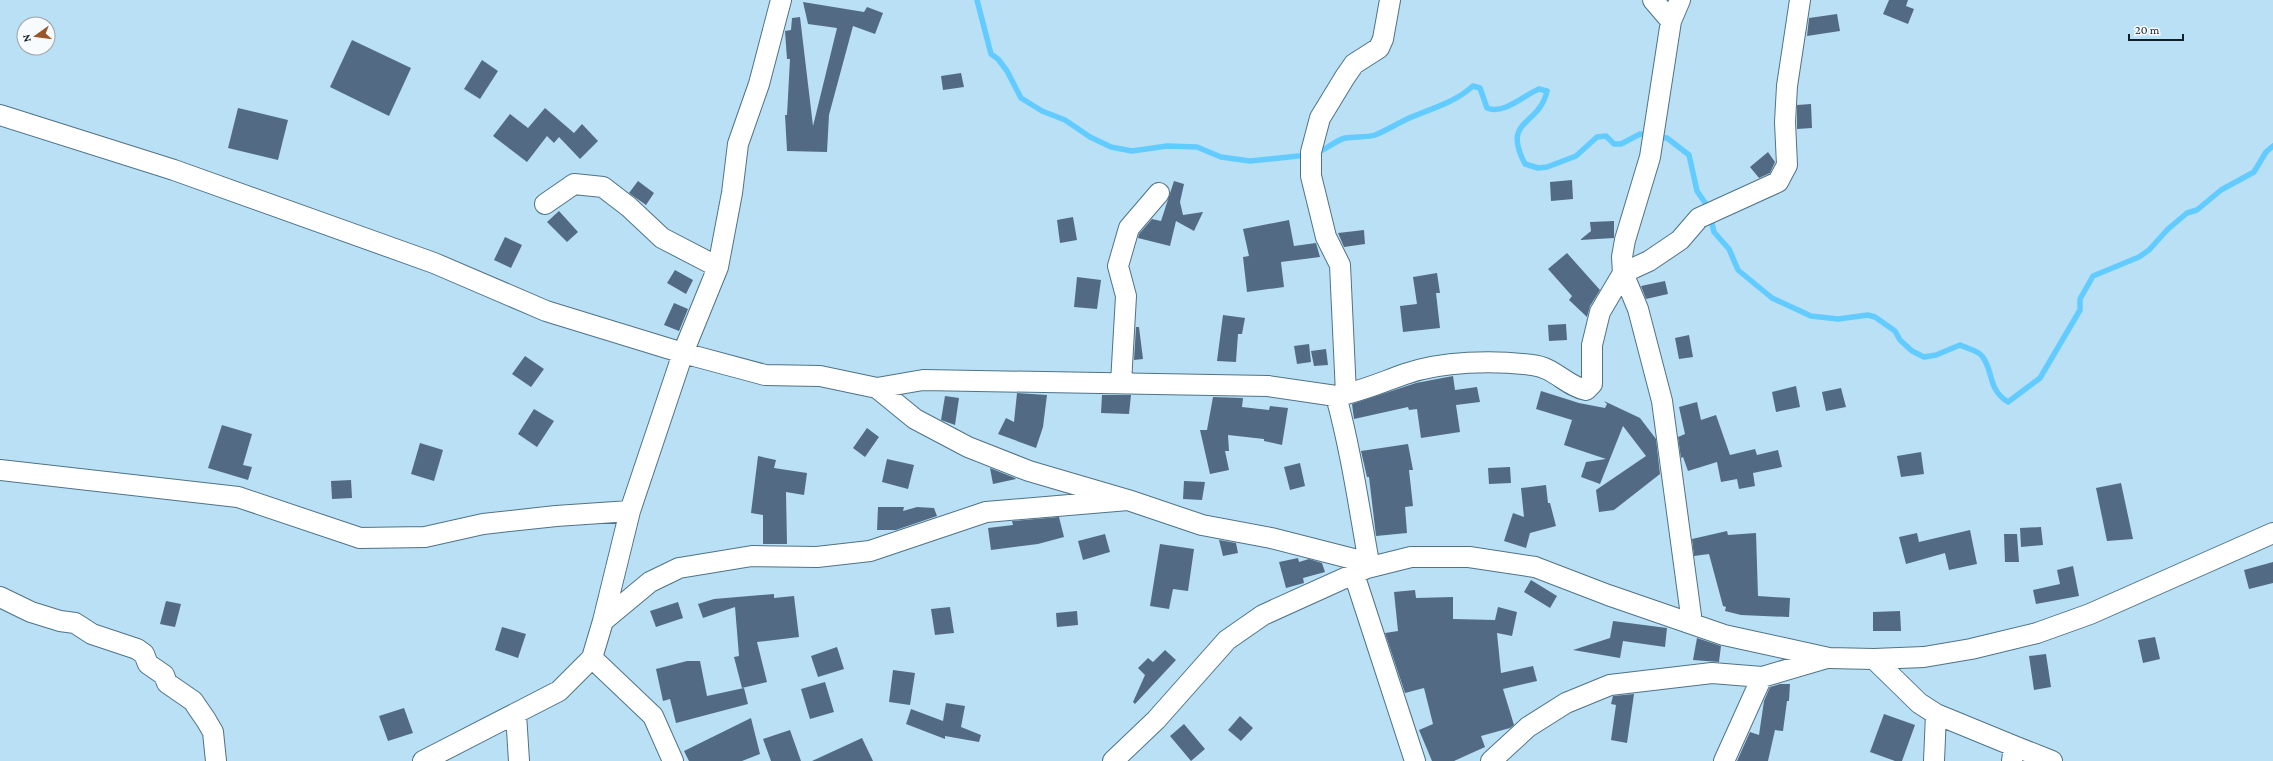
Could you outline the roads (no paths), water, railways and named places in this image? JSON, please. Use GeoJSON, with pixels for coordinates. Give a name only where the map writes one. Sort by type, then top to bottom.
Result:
{"type":"FeatureCollection","features":[{"type":"Feature","properties":{"kind":"street"},"geometry":{"type":"LineString","coordinates":[[423,761],[559,691],[592,658],[603,621],[630,511],[683,353],[718,267],[732,193],[738,144],[759,84],[780,0]]}},
{"type":"Feature","properties":{"kind":"street"},"geometry":{"type":"LineString","coordinates":[[1390,0],[1383,39],[1379,48],[1354,64],[1320,118],[1311,152],[1311,176],[1326,236],[1340,265],[1341,395],[1363,568],[1415,761]]}},
{"type":"Feature","properties":{"kind":"street"},"geometry":{"type":"LineString","coordinates":[[1653,0],[1671,21]]}},
{"type":"Feature","properties":{"kind":"street"},"geometry":{"type":"LineString","coordinates":[[1680,0],[1671,21],[1650,157],[1625,240],[1622,257],[1623,274],[1638,309],[1662,401],[1692,623]]}},
{"type":"Feature","properties":{"kind":"street"},"geometry":{"type":"LineString","coordinates":[[0,115],[174,170],[434,263],[546,310],[683,353],[766,375],[820,376],[877,388],[923,380],[1268,386],[1341,395],[1371,388],[1406,373],[1440,365],[1486,363],[1533,365],[1552,371],[1574,388],[1586,390],[1592,384],[1592,345],[1600,312],[1623,274],[1649,261],[1680,240],[1699,218],[1778,182],[1787,165],[1785,122],[1787,86],[1800,0]]}},
{"type":"Feature","properties":{"kind":"street"},"geometry":{"type":"LineString","coordinates":[[545,204],[574,184],[603,187],[629,207],[662,238],[718,267]]}},
{"type":"Feature","properties":{"kind":"street"},"geometry":{"type":"LineString","coordinates":[[1121,384],[1126,296],[1118,266],[1129,228],[1159,193]]}},
{"type":"Feature","properties":{"kind":"street"},"geometry":{"type":"LineString","coordinates":[[877,388],[915,419],[968,447],[1029,471],[1128,500],[1202,525],[1271,538],[1363,568]]}},
{"type":"Feature","properties":{"kind":"street"},"geometry":{"type":"LineString","coordinates":[[0,470],[238,497],[360,538],[425,537],[482,524],[556,516],[630,511]]}},
{"type":"Feature","properties":{"kind":"street"},"geometry":{"type":"LineString","coordinates":[[603,621],[650,582],[680,568],[752,556],[817,557],[870,551],[986,512],[1128,500]]}},
{"type":"Feature","properties":{"kind":"street"},"geometry":{"type":"LineString","coordinates":[[1112,761],[1156,720],[1227,640],[1263,615],[1363,568],[1411,558],[1469,557],[1504,561],[1535,567],[1608,595],[1724,635],[1829,658],[1874,659],[1924,657],[1971,649],[2037,633],[2090,614],[2273,533]]}},
{"type":"Feature","properties":{"kind":"street"},"geometry":{"type":"LineString","coordinates":[[0,597],[31,612],[60,621],[75,623],[92,634],[137,649],[144,654],[148,664],[164,675],[168,683],[192,702],[206,720],[213,732],[216,761]]}},
{"type":"Feature","properties":{"kind":"street"},"geometry":{"type":"LineString","coordinates":[[592,658],[653,716],[673,761]]}},
{"type":"Feature","properties":{"kind":"street"},"geometry":{"type":"LineString","coordinates":[[1491,761],[1528,726],[1566,703],[1610,685],[1712,673],[1762,677],[1829,658]]}},
{"type":"Feature","properties":{"kind":"street"},"geometry":{"type":"LineString","coordinates":[[1874,659],[1919,703],[1936,714],[2013,753],[2052,761]]}},
{"type":"Feature","properties":{"kind":"street"},"geometry":{"type":"LineString","coordinates":[[1724,761],[1762,677]]}},
{"type":"Feature","properties":{"kind":"street"},"geometry":{"type":"LineString","coordinates":[[516,714],[519,761]]}},
{"type":"Feature","properties":{"kind":"street"},"geometry":{"type":"LineString","coordinates":[[1934,761],[1936,714]]}},
{"type":"Feature","properties":{"kind":"waterway"},"geometry":{"type":"LineString","coordinates":[[977,0],[991,54],[998,59],[1007,71],[1021,98],[1042,111],[1065,120],[1090,137],[1111,147],[1132,151],[1167,146],[1197,147],[1221,157],[1250,161],[1308,155]]}},
{"type":"Feature","properties":{"kind":"waterway"},"geometry":{"type":"LineString","coordinates":[[1316,153],[1345,138],[1375,135],[1405,120],[1449,102],[1473,86],[1480,88],[1487,108],[1494,109],[1507,107],[1539,89],[1547,91],[1543,103],[1519,130],[1517,138],[1519,149],[1525,164],[1538,168],[1547,167],[1576,156],[1597,137],[1606,136],[1614,144],[1621,144],[1640,134],[1667,138],[1689,155],[1697,191],[1708,207],[1714,232],[1729,249],[1738,270],[1772,298],[1811,316],[1838,319],[1868,315],[1875,317],[1895,331],[1900,340],[1912,351],[1924,357],[1936,355],[1960,345],[1975,351],[1980,354],[1986,362],[1994,386],[2001,397],[2008,402],[2040,378],[2080,310],[2080,299],[2093,276],[2139,257],[2149,250],[2168,229],[2187,213],[2197,210],[2221,190],[2254,172],[2266,152],[2273,146]]}}]}
